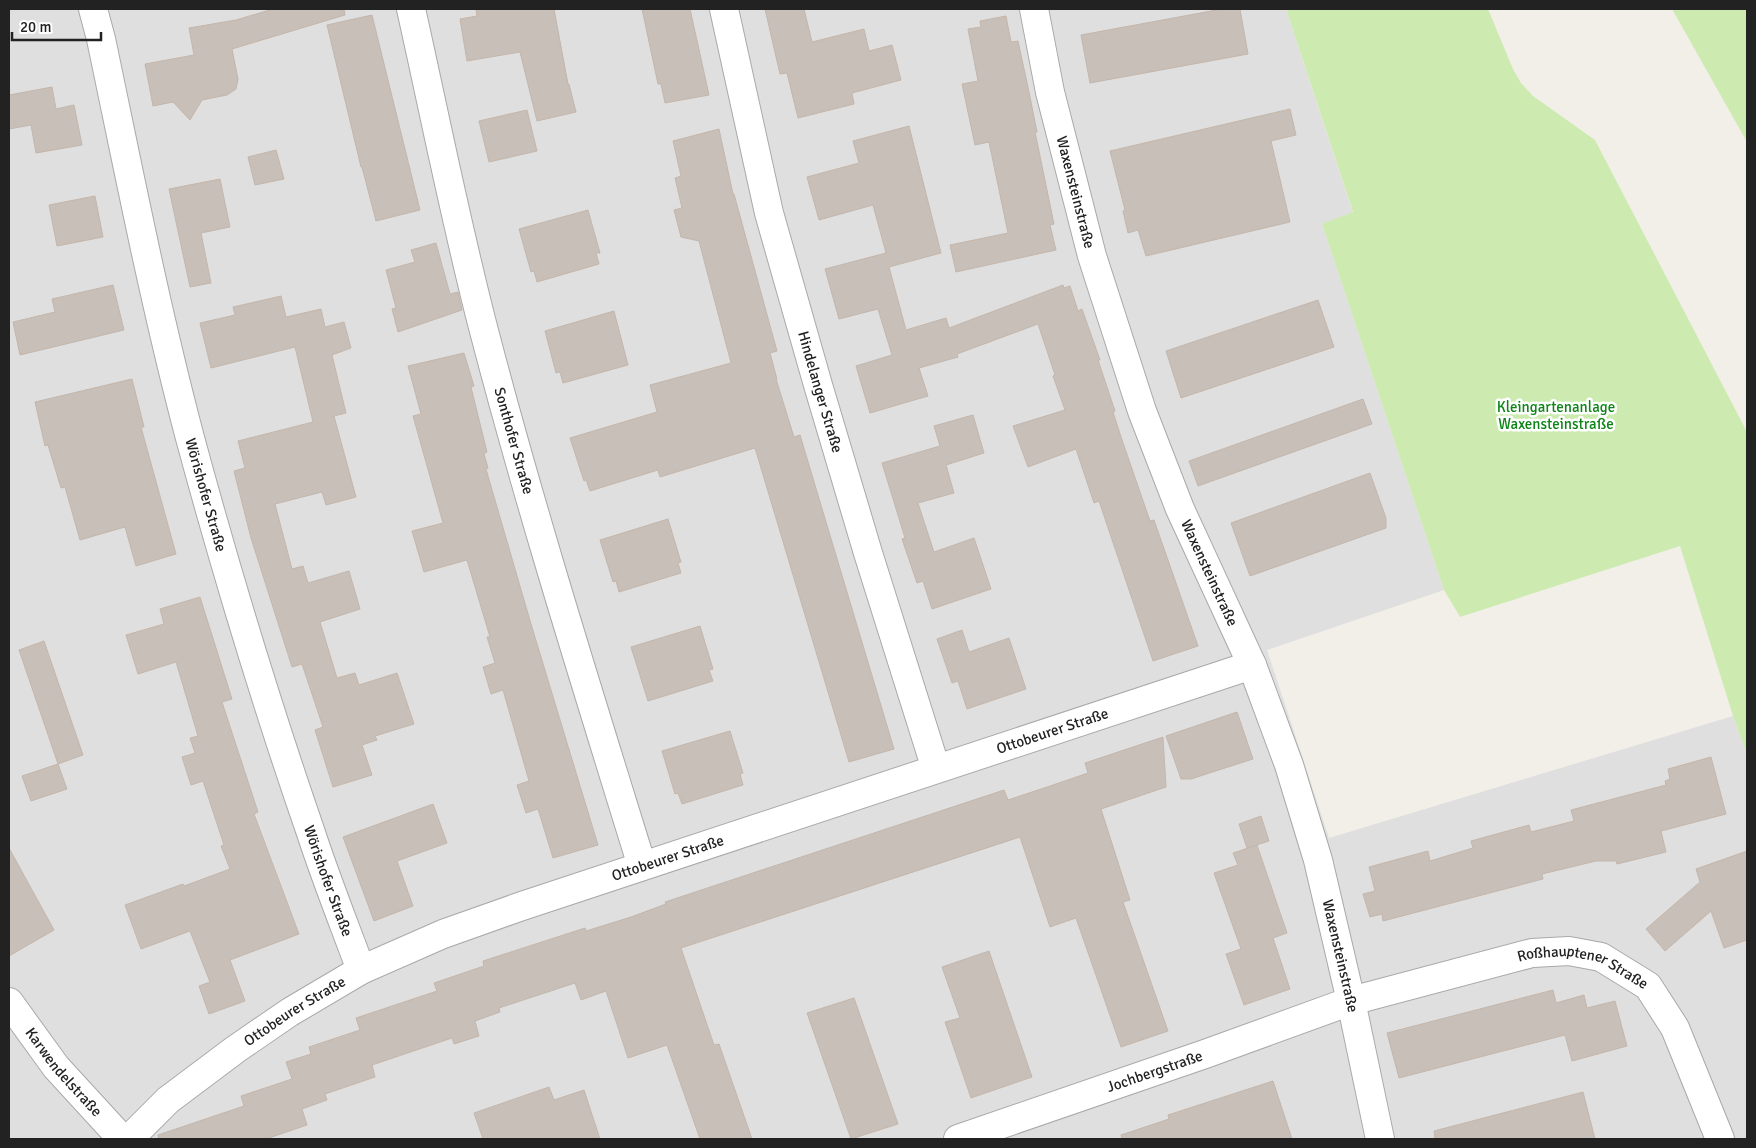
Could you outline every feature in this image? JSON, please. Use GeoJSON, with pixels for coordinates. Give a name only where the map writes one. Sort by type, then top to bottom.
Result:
{"type":"FeatureCollection","features":[{"type":"Feature","properties":{"kind":"street","name":"Wörishofer Straße"},"geometry":{"type":"LineString","coordinates":[[93,9],[148,258],[190,436],[226,564],[311,835],[361,970]]}},
{"type":"Feature","properties":{"kind":"street","name":"Sonthofer Straße"},"geometry":{"type":"LineString","coordinates":[[411,9],[464,253],[484,331],[541,540],[642,866]]}},
{"type":"Feature","properties":{"kind":"street","name":"Hindelanger Straße"},"geometry":{"type":"LineString","coordinates":[[724,9],[769,213],[868,553],[936,769]]}},
{"type":"Feature","properties":{"kind":"street","name":"Waxensteinstraße"},"geometry":{"type":"LineString","coordinates":[[1034,9],[1050,92],[1092,256],[1142,411],[1180,508],[1252,665],[1289,765],[1318,860],[1380,1139]]}},
{"type":"Feature","properties":{"kind":"street","name":"Ottobeurer Straße"},"geometry":{"type":"LineString","coordinates":[[130,1139],[168,1100],[236,1049],[290,1012],[361,970],[442,934],[1252,665]]}},
{"type":"Feature","properties":{"kind":"street","name":"Roßhauptener Straße"},"geometry":{"type":"LineString","coordinates":[[1350,1001],[1532,953],[1569,950],[1600,957],[1642,981],[1654,994],[1676,1028],[1720,1139]]}},
{"type":"Feature","properties":{"kind":"street","name":"Jochbergstraße"},"geometry":{"type":"LineString","coordinates":[[958,1139],[1205,1054],[1350,1001]]}},
{"type":"Feature","properties":{"kind":"street","name":"Karwendelstraße"},"geometry":{"type":"LineString","coordinates":[[9,1002],[56,1067],[122,1139]]}},
{"type":"Feature","properties":{"kind":"shaded area"},"geometry":{"type":"Polygon","coordinates":[[[9,9],[1286,9],[1353,213],[1322,224],[1444,590],[1267,650],[1329,838],[1733,716],[1747,755],[1747,1139],[9,1139],[9,9]]]}},
{"type":"Feature","properties":{"kind":"green space","name":"Kleingartenanlage Waxensteinstraße"},"geometry":{"type":"Polygon","coordinates":[[[1286,9],[1488,9],[1513,69],[1521,83],[1533,96],[1595,140],[1747,432],[1747,755],[1680,546],[1460,617],[1444,590],[1322,224],[1353,212],[1286,9]]]}},
{"type":"Feature","properties":{"kind":"green space"},"geometry":{"type":"Polygon","coordinates":[[[1672,9],[1747,9],[1747,142],[1672,9]]]}},
{"type":"Feature","properties":{"kind":"building"},"geometry":{"type":"Polygon","coordinates":[[[273,9],[344,9],[345,15],[232,49],[238,79],[236,89],[227,95],[202,100],[190,120],[173,102],[153,106],[145,64],[194,55],[189,28],[236,20],[273,9]]]}},
{"type":"Feature","properties":{"kind":"building"},"geometry":{"type":"Polygon","coordinates":[[[476,9],[554,9],[568,84],[576,112],[537,121],[520,52],[467,61],[460,19],[477,16],[476,9]]]}},
{"type":"Feature","properties":{"kind":"building"},"geometry":{"type":"Polygon","coordinates":[[[642,9],[690,9],[709,95],[665,103],[661,84],[658,84],[642,9]]]}},
{"type":"Feature","properties":{"kind":"building"},"geometry":{"type":"Polygon","coordinates":[[[765,9],[804,9],[812,42],[864,29],[869,51],[892,45],[901,80],[852,93],[854,104],[798,118],[787,73],[780,74],[765,9]]]}},
{"type":"Feature","properties":{"kind":"building"},"geometry":{"type":"Polygon","coordinates":[[[1222,9],[1240,9],[1248,54],[1090,83],[1081,35],[1222,9]]]}},
{"type":"Feature","properties":{"kind":"building"},"geometry":{"type":"Polygon","coordinates":[[[372,15],[420,210],[376,221],[327,25],[372,15]]]}},
{"type":"Feature","properties":{"kind":"building"},"geometry":{"type":"Polygon","coordinates":[[[1006,16],[1011,42],[1018,41],[1029,92],[1037,132],[1035,132],[1054,224],[1050,225],[1056,250],[956,272],[950,245],[1008,233],[989,142],[975,145],[962,84],[978,81],[968,29],[981,27],[980,21],[1006,16]]]}},
{"type":"Feature","properties":{"kind":"building"},"geometry":{"type":"Polygon","coordinates":[[[52,87],[56,109],[74,105],[82,145],[36,153],[31,125],[9,129],[9,95],[52,87]]]}},
{"type":"Feature","properties":{"kind":"building"},"geometry":{"type":"Polygon","coordinates":[[[1290,109],[1296,135],[1271,141],[1290,222],[1146,256],[1138,230],[1128,233],[1123,211],[1125,210],[1110,151],[1290,109]]]}},
{"type":"Feature","properties":{"kind":"building"},"geometry":{"type":"Polygon","coordinates":[[[527,110],[537,151],[489,162],[479,121],[527,110]]]}},
{"type":"Feature","properties":{"kind":"building"},"geometry":{"type":"Polygon","coordinates":[[[909,126],[941,253],[889,267],[906,330],[946,318],[949,328],[1063,285],[1064,288],[1070,286],[1078,311],[1082,309],[1100,360],[1098,360],[1115,411],[1113,412],[1121,437],[1150,521],[1154,520],[1198,646],[1153,661],[1099,501],[1094,503],[1076,449],[1028,467],[1013,426],[1065,410],[1038,324],[957,354],[958,357],[919,368],[928,396],[870,413],[856,366],[892,355],[878,309],[839,319],[825,269],[886,253],[873,205],[819,220],[807,177],[859,163],[853,141],[909,126]]]}},
{"type":"Feature","properties":{"kind":"building"},"geometry":{"type":"Polygon","coordinates":[[[719,129],[733,194],[777,351],[770,353],[776,379],[794,437],[800,435],[894,749],[849,762],[755,448],[660,477],[658,470],[590,491],[586,480],[584,481],[570,438],[657,412],[650,385],[731,363],[699,241],[681,237],[674,210],[682,208],[675,178],[681,176],[673,141],[719,129]]]}},
{"type":"Feature","properties":{"kind":"building"},"geometry":{"type":"Polygon","coordinates":[[[276,150],[284,179],[255,185],[248,157],[276,150]]]}},
{"type":"Feature","properties":{"kind":"building"},"geometry":{"type":"Polygon","coordinates":[[[220,179],[230,227],[201,233],[211,283],[190,287],[169,189],[220,179]]]}},
{"type":"Feature","properties":{"kind":"building"},"geometry":{"type":"Polygon","coordinates":[[[95,196],[103,237],[57,246],[49,205],[95,196]]]}},
{"type":"Feature","properties":{"kind":"building"},"geometry":{"type":"Polygon","coordinates":[[[588,210],[600,253],[596,253],[599,264],[537,282],[534,271],[531,272],[519,229],[588,210]]]}},
{"type":"Feature","properties":{"kind":"building"},"geometry":{"type":"Polygon","coordinates":[[[436,243],[450,294],[458,292],[462,310],[398,332],[392,309],[396,308],[386,270],[415,262],[411,250],[436,243]]]}},
{"type":"Feature","properties":{"kind":"building"},"geometry":{"type":"Polygon","coordinates":[[[113,285],[124,330],[20,355],[13,322],[55,312],[52,299],[113,285]]]}},
{"type":"Feature","properties":{"kind":"building"},"geometry":{"type":"Polygon","coordinates":[[[281,296],[286,317],[321,309],[325,327],[344,322],[351,348],[332,355],[346,413],[334,416],[356,497],[326,505],[322,492],[275,504],[292,569],[303,566],[308,583],[349,571],[360,609],[320,622],[337,678],[355,673],[359,685],[397,673],[414,724],[375,736],[377,740],[362,745],[372,775],[333,787],[315,730],[323,727],[302,664],[292,667],[251,538],[234,471],[245,468],[238,441],[313,422],[295,347],[211,368],[200,323],[235,315],[233,307],[281,296]]]}},
{"type":"Feature","properties":{"kind":"building"},"geometry":{"type":"Polygon","coordinates":[[[1318,300],[1334,347],[1181,398],[1166,351],[1318,300]]]}},
{"type":"Feature","properties":{"kind":"building"},"geometry":{"type":"Polygon","coordinates":[[[614,311],[628,365],[563,383],[560,372],[556,373],[545,331],[614,311]]]}},
{"type":"Feature","properties":{"kind":"building"},"geometry":{"type":"Polygon","coordinates":[[[464,353],[474,386],[471,387],[487,452],[484,454],[488,468],[486,469],[598,845],[553,858],[538,809],[526,813],[517,785],[529,781],[503,690],[491,694],[483,667],[495,663],[487,637],[490,637],[467,560],[424,572],[412,531],[443,523],[413,416],[421,414],[408,366],[464,353]]]}},
{"type":"Feature","properties":{"kind":"building"},"geometry":{"type":"Polygon","coordinates":[[[132,379],[144,427],[141,427],[176,554],[136,566],[125,527],[80,540],[65,487],[61,488],[48,445],[45,446],[35,402],[132,379]]]}},
{"type":"Feature","properties":{"kind":"building"},"geometry":{"type":"Polygon","coordinates":[[[1363,399],[1372,424],[1198,486],[1189,461],[1363,399]]]}},
{"type":"Feature","properties":{"kind":"building"},"geometry":{"type":"Polygon","coordinates":[[[973,415],[984,453],[946,465],[954,493],[918,503],[934,552],[974,538],[991,589],[932,609],[923,581],[917,583],[902,539],[905,538],[882,463],[940,446],[934,426],[973,415]]]}},
{"type":"Feature","properties":{"kind":"building"},"geometry":{"type":"Polygon","coordinates":[[[1370,473],[1386,518],[1386,528],[1250,576],[1231,523],[1370,473]]]}},
{"type":"Feature","properties":{"kind":"building"},"geometry":{"type":"Polygon","coordinates":[[[668,519],[681,562],[678,563],[681,573],[619,592],[616,581],[613,582],[600,540],[668,519]]]}},
{"type":"Feature","properties":{"kind":"building"},"geometry":{"type":"Polygon","coordinates":[[[200,597],[232,699],[222,702],[258,812],[254,814],[299,934],[230,960],[245,1001],[209,1014],[199,986],[210,982],[190,931],[141,949],[125,905],[230,869],[221,846],[224,845],[203,781],[191,785],[182,757],[195,753],[190,738],[198,736],[176,662],[138,674],[126,635],[164,624],[160,609],[200,597]]]}},
{"type":"Feature","properties":{"kind":"building"},"geometry":{"type":"Polygon","coordinates":[[[700,626],[713,669],[709,670],[713,681],[648,701],[631,647],[700,626]]]}},
{"type":"Feature","properties":{"kind":"building"},"geometry":{"type":"Polygon","coordinates":[[[962,630],[969,652],[1009,638],[1026,689],[967,709],[958,681],[952,683],[937,639],[962,630]]]}},
{"type":"Feature","properties":{"kind":"building"},"geometry":{"type":"Polygon","coordinates":[[[44,641],[83,755],[58,764],[19,650],[44,641]]]}},
{"type":"Feature","properties":{"kind":"building"},"geometry":{"type":"Polygon","coordinates":[[[1237,712],[1253,759],[1191,779],[1181,779],[1166,736],[1237,712]]]}},
{"type":"Feature","properties":{"kind":"building"},"geometry":{"type":"Polygon","coordinates":[[[730,731],[743,773],[740,774],[743,785],[682,804],[678,793],[675,794],[662,751],[730,731]]]}},
{"type":"Feature","properties":{"kind":"building"},"geometry":{"type":"Polygon","coordinates":[[[1163,737],[1166,787],[1101,809],[1130,900],[1123,902],[1168,1031],[1121,1047],[1076,918],[1050,927],[1020,837],[681,948],[714,1045],[719,1044],[752,1139],[700,1139],[667,1045],[628,1058],[606,991],[581,1000],[575,983],[499,1008],[500,1012],[475,1021],[479,1036],[454,1044],[452,1038],[372,1065],[375,1077],[325,1094],[327,1100],[302,1109],[307,1125],[266,1139],[159,1139],[158,1135],[244,1106],[241,1096],[292,1079],[286,1062],[311,1054],[309,1047],[360,1030],[356,1018],[437,991],[434,983],[484,966],[483,961],[585,928],[586,931],[631,917],[666,904],[665,902],[1004,790],[1008,800],[1088,773],[1085,763],[1163,737]]]}},
{"type":"Feature","properties":{"kind":"building"},"geometry":{"type":"Polygon","coordinates":[[[1711,757],[1726,814],[1661,831],[1666,852],[1617,864],[1616,861],[1596,861],[1542,874],[1543,879],[1383,921],[1382,914],[1370,917],[1363,894],[1375,891],[1369,867],[1428,851],[1430,861],[1473,848],[1471,841],[1529,825],[1531,832],[1574,821],[1571,810],[1666,785],[1665,781],[1670,779],[1668,769],[1711,757]]]}},
{"type":"Feature","properties":{"kind":"building"},"geometry":{"type":"Polygon","coordinates":[[[58,764],[67,789],[31,801],[22,776],[58,764]]]}},
{"type":"Feature","properties":{"kind":"building"},"geometry":{"type":"Polygon","coordinates":[[[433,804],[447,843],[397,861],[413,906],[374,921],[343,837],[433,804]]]}},
{"type":"Feature","properties":{"kind":"building"},"geometry":{"type":"Polygon","coordinates":[[[1261,816],[1269,841],[1247,848],[1239,824],[1261,816]]]}},
{"type":"Feature","properties":{"kind":"building"},"geometry":{"type":"Polygon","coordinates":[[[1257,845],[1287,933],[1273,938],[1290,989],[1244,1005],[1226,954],[1241,949],[1214,873],[1238,865],[1233,853],[1257,845]]]}},
{"type":"Feature","properties":{"kind":"building"},"geometry":{"type":"Polygon","coordinates":[[[9,848],[54,930],[9,956],[9,848]]]}},
{"type":"Feature","properties":{"kind":"building"},"geometry":{"type":"Polygon","coordinates":[[[1747,851],[1747,940],[1724,948],[1711,911],[1665,951],[1646,929],[1700,882],[1696,869],[1747,851]]]}},
{"type":"Feature","properties":{"kind":"building"},"geometry":{"type":"Polygon","coordinates":[[[989,951],[1032,1077],[971,1098],[945,1022],[960,1018],[942,967],[989,951]]]}},
{"type":"Feature","properties":{"kind":"building"},"geometry":{"type":"Polygon","coordinates":[[[1553,990],[1556,1003],[1584,995],[1587,1008],[1615,1001],[1627,1046],[1572,1061],[1565,1035],[1399,1078],[1387,1033],[1553,990]]]}},
{"type":"Feature","properties":{"kind":"building"},"geometry":{"type":"Polygon","coordinates":[[[854,998],[898,1124],[851,1139],[807,1013],[854,998]]]}},
{"type":"Feature","properties":{"kind":"building"},"geometry":{"type":"Polygon","coordinates":[[[1273,1081],[1292,1139],[1122,1139],[1121,1135],[1169,1119],[1168,1115],[1273,1081]]]}},
{"type":"Feature","properties":{"kind":"building"},"geometry":{"type":"Polygon","coordinates":[[[549,1087],[554,1100],[584,1090],[600,1139],[483,1139],[474,1113],[549,1087]]]}},
{"type":"Feature","properties":{"kind":"building"},"geometry":{"type":"Polygon","coordinates":[[[1583,1092],[1595,1139],[1435,1139],[1434,1131],[1583,1092]]]}}]}
